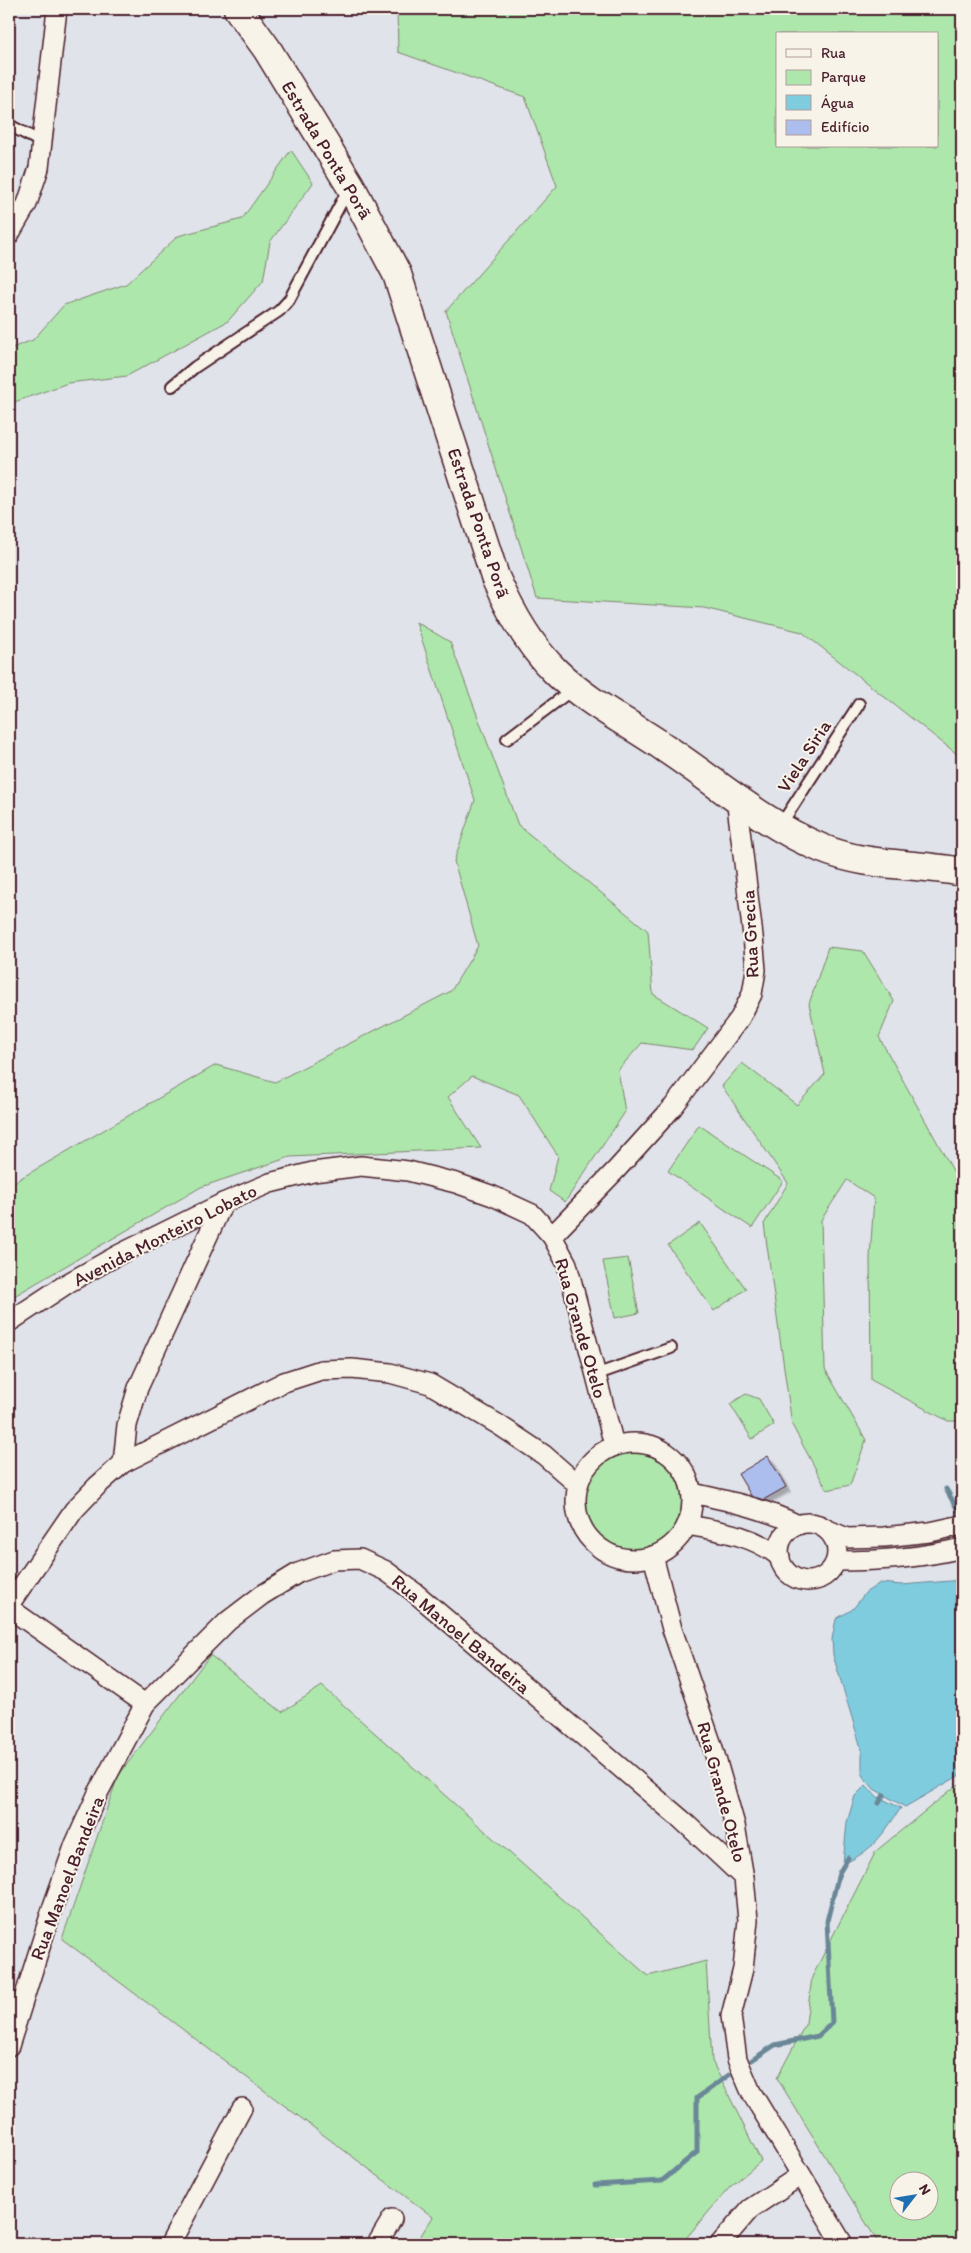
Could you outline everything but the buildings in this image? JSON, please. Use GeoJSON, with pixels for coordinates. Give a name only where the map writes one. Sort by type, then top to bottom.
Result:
{"type":"FeatureCollection","features":[{"type":"Feature","properties":{"kind":"main road","name":"Estrada Ponta Porã"},"geometry":{"type":"LineString","coordinates":[[238,9],[268,49],[350,185],[397,274],[493,569],[507,605],[523,632],[556,672],[605,710],[663,746],[780,827],[821,848],[859,860],[962,872]]}},
{"type":"Feature","properties":{"kind":"street"},"geometry":{"type":"LineString","coordinates":[[9,235],[34,190],[44,143],[57,9]]}},
{"type":"Feature","properties":{"kind":"street","name":"Rua Grecia"},"geometry":{"type":"LineString","coordinates":[[673,1108],[740,1018],[752,994],[756,970],[736,796]]}},
{"type":"Feature","properties":{"kind":"street","name":"Rua Grande Otelo"},"geometry":{"type":"LineString","coordinates":[[614,1445],[567,1264],[552,1236],[673,1108]]}},
{"type":"Feature","properties":{"kind":"street","name":"Avenida Monteiro Lobato"},"geometry":{"type":"LineString","coordinates":[[9,1322],[68,1283],[223,1203],[270,1183],[312,1172],[361,1166],[408,1171],[494,1196],[532,1214],[552,1236]]}},
{"type":"Feature","properties":{"kind":"street"},"geometry":{"type":"LineString","coordinates":[[123,1463],[127,1425],[138,1388],[223,1203]]}},
{"type":"Feature","properties":{"kind":"street"},"geometry":{"type":"LineString","coordinates":[[145,1704],[9,1607],[74,1510],[123,1463],[284,1382],[321,1370],[352,1369],[390,1373],[430,1384],[500,1425],[544,1455],[578,1484]]}},
{"type":"Feature","properties":{"kind":"street"},"geometry":{"type":"LineString","coordinates":[[643,1443],[661,1449],[676,1460],[687,1475],[692,1493],[692,1510],[687,1525],[679,1538],[667,1549],[653,1556],[635,1560],[617,1557],[601,1549],[587,1536],[579,1520],[575,1502],[578,1484],[584,1470],[594,1458],[614,1445],[643,1443]]}},
{"type":"Feature","properties":{"kind":"street"},"geometry":{"type":"LineString","coordinates":[[692,1493],[734,1502],[776,1515],[798,1525]]}},
{"type":"Feature","properties":{"kind":"street"},"geometry":{"type":"LineString","coordinates":[[826,1529],[836,1544],[836,1561],[826,1575],[817,1580],[804,1581],[789,1574],[783,1566],[780,1557],[780,1547],[783,1538],[789,1530],[798,1525],[807,1523],[826,1529],[847,1538],[884,1537],[930,1532],[962,1525]]}},
{"type":"Feature","properties":{"kind":"street"},"geometry":{"type":"LineString","coordinates":[[687,1525],[755,1540],[780,1557]]}},
{"type":"Feature","properties":{"kind":"street"},"geometry":{"type":"LineString","coordinates":[[836,1561],[893,1558],[962,1548]]}},
{"type":"Feature","properties":{"kind":"street","name":"Rua Grande Otelo"},"geometry":{"type":"LineString","coordinates":[[653,1556],[672,1629],[718,1765],[735,1825],[744,1878],[748,1920],[744,1960],[731,2016],[737,2059],[752,2092],[843,2244]]}},
{"type":"Feature","properties":{"kind":"street","name":"Rua Manoel Bandeira"},"geometry":{"type":"LineString","coordinates":[[9,2046],[53,1906],[75,1844],[98,1793],[145,1704],[228,1621],[262,1595],[298,1573],[334,1560],[360,1559],[386,1571],[414,1592],[682,1820],[744,1878]]}},
{"type":"Feature","properties":{"kind":"street"},"geometry":{"type":"LineString","coordinates":[[170,2244],[242,2108]]}},
{"type":"Feature","properties":{"kind":"street"},"geometry":{"type":"LineString","coordinates":[[720,2244],[750,2208],[801,2175]]}},
{"type":"Feature","properties":{"kind":"street"},"geometry":{"type":"LineString","coordinates":[[377,2244],[392,2219]]}},
{"type":"Feature","properties":{"kind":"lane"},"geometry":{"type":"LineString","coordinates":[[9,125],[44,143]]}},
{"type":"Feature","properties":{"kind":"lane"},"geometry":{"type":"LineString","coordinates":[[172,386],[195,367],[279,312],[289,300],[350,185]]}},
{"type":"Feature","properties":{"kind":"lane"},"geometry":{"type":"LineString","coordinates":[[507,739],[575,687]]}},
{"type":"Feature","properties":{"kind":"lane","name":"Viela Siria"},"geometry":{"type":"LineString","coordinates":[[780,827],[859,704]]}},
{"type":"Feature","properties":{"kind":"lane"},"geometry":{"type":"LineString","coordinates":[[595,1375],[671,1348]]}},
{"type":"Feature","properties":{"kind":"green space"},"geometry":{"type":"Polygon","coordinates":[[[397,9],[962,9],[962,758],[802,632],[704,608],[537,598],[446,311],[557,186],[525,97],[398,52],[397,9]]]}},
{"type":"Feature","properties":{"kind":"green space"},"geometry":{"type":"Polygon","coordinates":[[[291,150],[313,183],[270,242],[263,281],[228,321],[127,376],[68,383],[9,404],[9,349],[33,340],[64,305],[126,284],[178,236],[242,219],[291,150]]]}},
{"type":"Feature","properties":{"kind":"green space"},"geometry":{"type":"Polygon","coordinates":[[[416,622],[450,642],[518,825],[648,931],[653,994],[708,1028],[693,1050],[642,1043],[618,1070],[625,1112],[565,1202],[549,1191],[558,1156],[519,1095],[472,1076],[448,1097],[481,1148],[290,1157],[201,1187],[9,1299],[9,1185],[216,1065],[275,1082],[451,991],[478,946],[454,861],[475,800],[416,622]]]}},
{"type":"Feature","properties":{"kind":"green space"},"geometry":{"type":"Polygon","coordinates":[[[828,947],[863,951],[894,1001],[879,1037],[962,1187],[962,1421],[948,1421],[871,1380],[870,1257],[874,1198],[847,1180],[821,1220],[825,1369],[866,1440],[850,1485],[827,1490],[792,1425],[764,1224],[788,1183],[722,1086],[742,1063],[797,1105],[825,1074],[809,1004],[828,947]]]}},
{"type":"Feature","properties":{"kind":"green space"},"geometry":{"type":"Polygon","coordinates":[[[699,1125],[783,1181],[752,1228],[668,1171],[699,1125]]]}},
{"type":"Feature","properties":{"kind":"green space"},"geometry":{"type":"Polygon","coordinates":[[[700,1223],[746,1289],[714,1311],[668,1245],[700,1223]]]}},
{"type":"Feature","properties":{"kind":"green space"},"geometry":{"type":"Polygon","coordinates":[[[628,1258],[639,1313],[615,1318],[603,1261],[628,1258]]]}},
{"type":"Feature","properties":{"kind":"green space"},"geometry":{"type":"Polygon","coordinates":[[[746,1394],[759,1399],[774,1425],[752,1439],[730,1404],[746,1394]]]}},
{"type":"Feature","properties":{"kind":"green space"},"geometry":{"type":"Polygon","coordinates":[[[623,1453],[643,1453],[652,1456],[668,1467],[679,1483],[682,1492],[682,1512],[679,1521],[668,1537],[652,1548],[643,1551],[623,1551],[606,1543],[592,1529],[584,1512],[584,1492],[592,1475],[606,1461],[623,1453]]]}},
{"type":"Feature","properties":{"kind":"green space"},"geometry":{"type":"Polygon","coordinates":[[[210,1655],[282,1712],[322,1686],[648,1976],[706,1961],[712,2061],[761,2161],[730,2187],[681,2244],[415,2244],[433,2217],[62,1939],[118,1776],[210,1655]]]}},
{"type":"Feature","properties":{"kind":"green space"},"geometry":{"type":"Polygon","coordinates":[[[962,1784],[962,2244],[879,2244],[777,2078],[806,2023],[812,1977],[876,1851],[957,1785],[962,1784]]]}},
{"type":"Feature","properties":{"kind":"water"},"geometry":{"type":"Polygon","coordinates":[[[962,1580],[962,1774],[905,1807],[874,1789],[862,1775],[862,1751],[833,1655],[832,1639],[836,1619],[853,1609],[865,1593],[880,1583],[902,1585],[962,1580]]]}},
{"type":"Feature","properties":{"kind":"water"},"geometry":{"type":"Polygon","coordinates":[[[866,1785],[876,1796],[901,1808],[870,1847],[854,1859],[843,1864],[847,1822],[855,1796],[866,1785]]]}},
{"type":"Feature","properties":{"kind":"waterway"},"geometry":{"type":"LineString","coordinates":[[946,1489],[959,1512]]}},
{"type":"Feature","properties":{"kind":"waterway"},"geometry":{"type":"LineString","coordinates":[[879,1803],[884,1795]]}},
{"type":"Feature","properties":{"kind":"waterway"},"geometry":{"type":"LineString","coordinates":[[752,2060],[775,2045],[818,2036],[832,2023],[827,1921],[839,1873],[848,1858]]}},
{"type":"Feature","properties":{"kind":"waterway"},"geometry":{"type":"LineString","coordinates":[[595,2185],[662,2181],[697,2152],[697,2098],[729,2075]]}}]}
